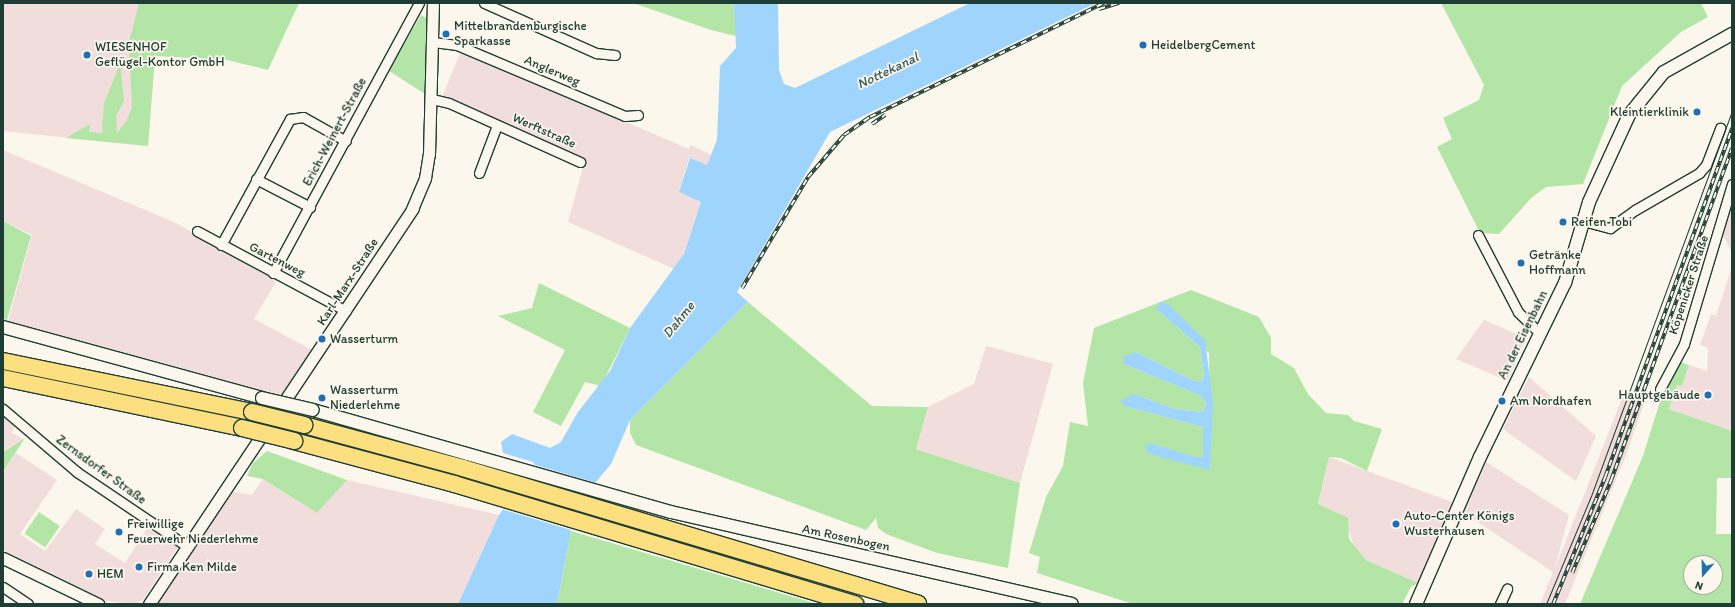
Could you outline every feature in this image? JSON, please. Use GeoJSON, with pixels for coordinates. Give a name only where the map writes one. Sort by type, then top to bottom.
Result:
{"type":"FeatureCollection","features":[{"type":"Feature","properties":{"kind":"highway"},"geometry":{"type":"LineString","coordinates":[[3,361],[252,412],[304,425],[463,468],[918,604]]}},
{"type":"Feature","properties":{"kind":"highway"},"geometry":{"type":"LineString","coordinates":[[3,378],[242,428],[294,441],[454,484],[855,604]]}},
{"type":"Feature","properties":{"kind":"main road","name":"An der Eisenbahn"},"geometry":{"type":"LineString","coordinates":[[1416,604],[1539,332],[1565,283],[1583,221],[1618,133],[1641,97],[1675,64],[1732,34]]}},
{"type":"Feature","properties":{"kind":"main road","name":"Am Rosenbogen"},"geometry":{"type":"LineString","coordinates":[[3,327],[262,398],[313,410],[471,453],[614,496],[702,520],[1072,604]]}},
{"type":"Feature","properties":{"kind":"street","name":"Erich-Weinert-Straße"},"geometry":{"type":"LineString","coordinates":[[273,273],[346,141],[419,3]]}},
{"type":"Feature","properties":{"kind":"street","name":"Karl-Marx-Straße"},"geometry":{"type":"LineString","coordinates":[[149,604],[346,311],[420,192],[430,154],[433,3]]}},
{"type":"Feature","properties":{"kind":"street"},"geometry":{"type":"LineString","coordinates":[[484,3],[596,53],[615,55]]}},
{"type":"Feature","properties":{"kind":"street","name":"Anglerweg"},"geometry":{"type":"LineString","coordinates":[[432,42],[448,42],[625,116],[638,115]]}},
{"type":"Feature","properties":{"kind":"street","name":"Werftstraße"},"geometry":{"type":"LineString","coordinates":[[432,99],[449,102],[580,162]]}},
{"type":"Feature","properties":{"kind":"street"},"geometry":{"type":"LineString","coordinates":[[221,245],[256,178],[290,119],[303,117],[346,141]]}},
{"type":"Feature","properties":{"kind":"street","name":"Werftstraße"},"geometry":{"type":"LineString","coordinates":[[479,173],[497,124]]}},
{"type":"Feature","properties":{"kind":"street"},"geometry":{"type":"LineString","coordinates":[[1583,221],[1610,228],[1635,210],[1699,173],[1706,165],[1720,128]]}},
{"type":"Feature","properties":{"kind":"street"},"geometry":{"type":"LineString","coordinates":[[256,178],[310,207]]}},
{"type":"Feature","properties":{"kind":"street","name":"Köpenicker Straße"},"geometry":{"type":"LineString","coordinates":[[1660,389],[1684,344],[1732,184]]}},
{"type":"Feature","properties":{"kind":"street","name":"Gartenweg"},"geometry":{"type":"LineString","coordinates":[[197,231],[346,311]]}},
{"type":"Feature","properties":{"kind":"street"},"geometry":{"type":"LineString","coordinates":[[1478,235],[1518,312],[1539,332]]}},
{"type":"Feature","properties":{"kind":"street","name":"Zernsdorfer Straße"},"geometry":{"type":"LineString","coordinates":[[3,409],[76,472],[188,547]]}},
{"type":"Feature","properties":{"kind":"street"},"geometry":{"type":"LineString","coordinates":[[3,558],[98,604]]}},
{"type":"Feature","properties":{"kind":"street"},"geometry":{"type":"LineString","coordinates":[[3,587],[28,604]]}},
{"type":"Feature","properties":{"kind":"street"},"geometry":{"type":"LineString","coordinates":[[1500,604],[1507,589]]}},
{"type":"Feature","properties":{"kind":"shaded area"},"geometry":{"type":"Polygon","coordinates":[[[3,3],[159,3],[148,146],[3,131],[3,3]]]}},
{"type":"Feature","properties":{"kind":"shaded area"},"geometry":{"type":"Polygon","coordinates":[[[461,51],[689,149],[691,145],[712,155],[707,165],[689,158],[679,192],[701,202],[684,254],[674,269],[568,222],[585,160],[442,97],[461,51]]]}},
{"type":"Feature","properties":{"kind":"shaded area"},"geometry":{"type":"Polygon","coordinates":[[[3,150],[176,223],[277,280],[254,319],[312,350],[281,395],[8,321],[32,235],[3,221],[3,150]]]}},
{"type":"Feature","properties":{"kind":"shaded area"},"geometry":{"type":"Polygon","coordinates":[[[1732,202],[1732,253],[1722,233],[1732,202]]]}},
{"type":"Feature","properties":{"kind":"shaded area"},"geometry":{"type":"Polygon","coordinates":[[[1732,266],[1732,431],[1669,409],[1677,384],[1682,386],[1689,365],[1707,371],[1708,348],[1700,345],[1711,314],[1716,316],[1732,266]]]}},
{"type":"Feature","properties":{"kind":"shaded area"},"geometry":{"type":"Polygon","coordinates":[[[1484,320],[1526,338],[1508,381],[1456,359],[1484,320]]]}},
{"type":"Feature","properties":{"kind":"shaded area"},"geometry":{"type":"Polygon","coordinates":[[[986,346],[1053,364],[1020,483],[916,449],[928,407],[974,384],[986,346]]]}},
{"type":"Feature","properties":{"kind":"shaded area"},"geometry":{"type":"Polygon","coordinates":[[[1529,377],[1596,436],[1576,481],[1503,429],[1529,377]]]}},
{"type":"Feature","properties":{"kind":"shaded area"},"geometry":{"type":"Polygon","coordinates":[[[1625,391],[1646,398],[1626,455],[1565,604],[1540,604],[1553,572],[1464,513],[1486,462],[1569,515],[1555,568],[1625,391]]]}},
{"type":"Feature","properties":{"kind":"shaded area"},"geometry":{"type":"Polygon","coordinates":[[[3,416],[14,427],[12,433],[23,439],[3,451],[3,416]]]}},
{"type":"Feature","properties":{"kind":"shaded area"},"geometry":{"type":"Polygon","coordinates":[[[16,453],[57,480],[20,534],[45,551],[76,509],[105,529],[95,544],[125,563],[150,524],[180,544],[143,600],[133,604],[107,601],[3,550],[3,473],[16,453]]]}},
{"type":"Feature","properties":{"kind":"shaded area"},"geometry":{"type":"Polygon","coordinates":[[[1329,457],[1452,502],[1418,583],[1366,560],[1356,551],[1347,526],[1318,505],[1329,457]]]}},
{"type":"Feature","properties":{"kind":"shaded area"},"geometry":{"type":"Polygon","coordinates":[[[263,479],[317,513],[347,480],[499,515],[458,604],[157,604],[233,492],[252,495],[263,479]]]}},
{"type":"Feature","properties":{"kind":"green space"},"geometry":{"type":"Polygon","coordinates":[[[139,3],[299,3],[268,70],[227,60],[155,56],[148,146],[66,138],[90,124],[89,132],[102,133],[104,103],[120,64],[124,101],[116,116],[117,133],[127,120],[132,107],[129,43],[139,3]]]}},
{"type":"Feature","properties":{"kind":"green space"},"geometry":{"type":"Polygon","coordinates":[[[633,3],[734,3],[736,36],[711,30],[633,3]]]}},
{"type":"Feature","properties":{"kind":"green space"},"geometry":{"type":"Polygon","coordinates":[[[1441,3],[1701,3],[1708,17],[1681,32],[1622,86],[1583,184],[1546,187],[1531,198],[1499,234],[1480,233],[1437,147],[1452,139],[1443,118],[1479,100],[1484,85],[1441,3]]]}},
{"type":"Feature","properties":{"kind":"green space"},"geometry":{"type":"Polygon","coordinates":[[[421,15],[426,18],[425,94],[389,71],[421,15]]]}},
{"type":"Feature","properties":{"kind":"green space"},"geometry":{"type":"Polygon","coordinates":[[[3,221],[31,236],[7,320],[3,319],[3,221]]]}},
{"type":"Feature","properties":{"kind":"green space"},"geometry":{"type":"Polygon","coordinates":[[[539,283],[630,328],[601,386],[585,382],[561,426],[533,412],[565,350],[498,316],[532,308],[539,283]]]}},
{"type":"Feature","properties":{"kind":"green space"},"geometry":{"type":"Polygon","coordinates":[[[1191,290],[1259,317],[1271,338],[1271,354],[1294,368],[1308,394],[1326,413],[1348,415],[1354,421],[1382,429],[1367,471],[1341,458],[1329,457],[1318,504],[1348,518],[1349,539],[1366,560],[1418,583],[1411,587],[1402,604],[1133,604],[1037,573],[1040,557],[1029,553],[1046,497],[1063,466],[1070,422],[1088,426],[1083,383],[1094,328],[1191,290]],[[1156,309],[1200,347],[1204,377],[1201,382],[1192,380],[1136,352],[1124,364],[1201,396],[1206,403],[1203,412],[1175,409],[1134,394],[1125,406],[1203,427],[1203,456],[1199,459],[1210,470],[1209,353],[1156,309]]]}},
{"type":"Feature","properties":{"kind":"green space"},"geometry":{"type":"Polygon","coordinates":[[[748,302],[872,406],[928,407],[916,449],[1020,483],[1008,568],[937,553],[886,534],[878,528],[876,518],[866,530],[636,445],[630,433],[630,420],[748,302]]]}},
{"type":"Feature","properties":{"kind":"green space"},"geometry":{"type":"Polygon","coordinates":[[[1677,361],[1689,365],[1682,386],[1677,385],[1669,409],[1732,431],[1732,478],[1717,478],[1716,534],[1732,534],[1732,604],[1580,604],[1643,456],[1666,382],[1677,361]]]}},
{"type":"Feature","properties":{"kind":"green space"},"geometry":{"type":"Polygon","coordinates":[[[25,438],[3,472],[3,452],[25,438]]]}},
{"type":"Feature","properties":{"kind":"green space"},"geometry":{"type":"Polygon","coordinates":[[[267,451],[347,480],[317,513],[263,479],[247,476],[253,463],[267,451]]]}},
{"type":"Feature","properties":{"kind":"green space"},"geometry":{"type":"Polygon","coordinates":[[[39,512],[60,526],[45,548],[24,534],[39,512]]]}},
{"type":"Feature","properties":{"kind":"green space"},"geometry":{"type":"Polygon","coordinates":[[[571,531],[817,604],[557,604],[571,531]]]}},
{"type":"Feature","properties":{"kind":"water"},"geometry":{"type":"Polygon","coordinates":[[[734,3],[778,3],[779,70],[784,84],[795,88],[970,3],[1096,3],[830,132],[737,292],[748,302],[630,420],[611,464],[586,494],[571,531],[557,604],[458,604],[503,509],[525,515],[544,478],[533,462],[503,453],[501,442],[512,434],[550,448],[561,442],[578,412],[610,371],[630,328],[684,254],[701,202],[679,192],[690,158],[707,165],[717,140],[720,66],[736,48],[734,3]]]}},
{"type":"Feature","properties":{"kind":"water"},"geometry":{"type":"Polygon","coordinates":[[[1160,302],[1168,304],[1205,340],[1213,403],[1210,470],[1149,454],[1145,448],[1149,443],[1199,458],[1203,456],[1203,427],[1124,406],[1120,401],[1134,394],[1175,409],[1203,412],[1206,403],[1201,396],[1124,364],[1123,357],[1136,352],[1192,380],[1201,382],[1204,377],[1200,347],[1156,309],[1160,302]]]}},
{"type":"Feature","properties":{"kind":"pier"},"geometry":{"type":"Polygon","coordinates":[[[532,464],[597,483],[588,495],[574,531],[501,509],[524,513],[541,478],[532,464]]]}},
{"type":"Feature","properties":{"kind":"tram line"},"geometry":{"type":"LineString","coordinates":[[1546,604],[1591,496],[1732,111]]}},
{"type":"Feature","properties":{"kind":"railway"},"geometry":{"type":"LineString","coordinates":[[742,288],[808,177],[844,135],[870,117],[1104,3]]}},
{"type":"Feature","properties":{"kind":"railway"},"geometry":{"type":"LineString","coordinates":[[1099,9],[1119,3]]}},
{"type":"Feature","properties":{"kind":"railway"},"geometry":{"type":"LineString","coordinates":[[872,124],[885,115]]}},
{"type":"Feature","properties":{"kind":"railway"},"geometry":{"type":"LineString","coordinates":[[1553,604],[1605,477],[1732,128]]}},
{"type":"Feature","properties":{"kind":"railway"},"geometry":{"type":"LineString","coordinates":[[1572,573],[1611,480],[1732,148]]}},
{"type":"Feature","properties":{"kind":"place","name":"Mittelbrandenburgische Sparkasse"},"geometry":{"type":"Point","coordinates":[446,34]}},
{"type":"Feature","properties":{"kind":"place","name":"HeidelbergCement"},"geometry":{"type":"Point","coordinates":[1143,45]}},
{"type":"Feature","properties":{"kind":"place","name":"WIESENHOF Geflügel-Kontor GmbH"},"geometry":{"type":"Point","coordinates":[87,55]}},
{"type":"Feature","properties":{"kind":"place","name":"Kleintierklinik"},"geometry":{"type":"Point","coordinates":[1697,112]}},
{"type":"Feature","properties":{"kind":"place","name":"Reifen Tobi"},"geometry":{"type":"Point","coordinates":[1563,222]}},
{"type":"Feature","properties":{"kind":"place","name":"Getränke Hoffmann"},"geometry":{"type":"Point","coordinates":[1521,263]}},
{"type":"Feature","properties":{"kind":"place","name":"Wasserturm"},"geometry":{"type":"Point","coordinates":[322,339]}},
{"type":"Feature","properties":{"kind":"place","name":"Hauptgebäude"},"geometry":{"type":"Point","coordinates":[1708,395]}},
{"type":"Feature","properties":{"kind":"place","name":"Wasserturm Niederlehme"},"geometry":{"type":"Point","coordinates":[322,398]}},
{"type":"Feature","properties":{"kind":"place","name":"Am Nordhafen"},"geometry":{"type":"Point","coordinates":[1502,401]}},
{"type":"Feature","properties":{"kind":"place","name":"Auto-Center Königs Wusterhausen"},"geometry":{"type":"Point","coordinates":[1396,524]}},
{"type":"Feature","properties":{"kind":"place","name":"Freiwillige Feuerwehr Niederlehme"},"geometry":{"type":"Point","coordinates":[119,532]}},
{"type":"Feature","properties":{"kind":"place","name":"Firma Ken Milde"},"geometry":{"type":"Point","coordinates":[139,567]}},
{"type":"Feature","properties":{"kind":"place","name":"HEM"},"geometry":{"type":"Point","coordinates":[89,574]}},
{"type":"Feature","properties":{"kind":"water label","name":"Nottekanal"},"geometry":{"type":"Point","coordinates":[888,71]}},
{"type":"Feature","properties":{"kind":"water label","name":"Dahme"},"geometry":{"type":"Point","coordinates":[679,320]}}]}
